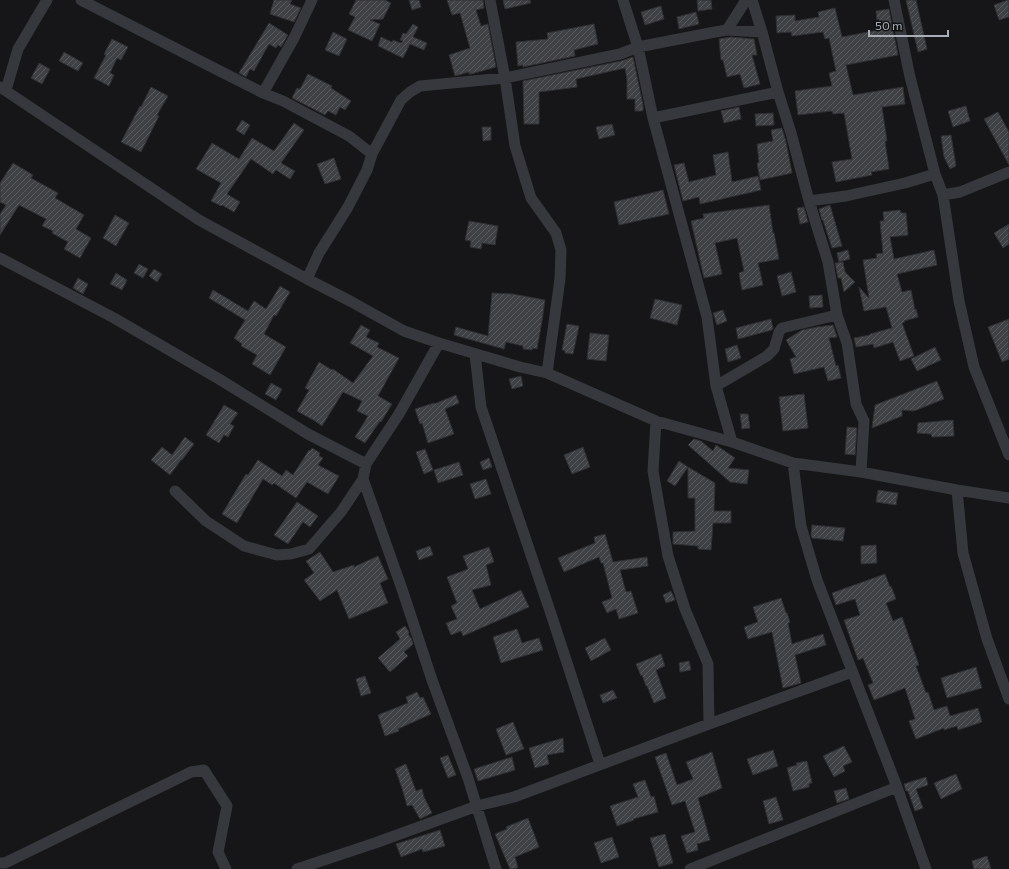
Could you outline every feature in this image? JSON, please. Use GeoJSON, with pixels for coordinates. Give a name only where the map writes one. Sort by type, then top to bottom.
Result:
{"type":"FeatureCollection","features":[{"type":"Feature","properties":{"kind":"street"},"geometry":{"type":"LineString","coordinates":[[47,0],[18,49],[3,88],[199,220],[404,331],[475,354],[547,373],[656,421],[732,442],[793,463],[861,472],[1009,498]]}},
{"type":"Feature","properties":{"kind":"street"},"geometry":{"type":"LineString","coordinates":[[81,0],[263,93],[283,101],[349,136],[372,154]]}},
{"type":"Feature","properties":{"kind":"street"},"geometry":{"type":"LineString","coordinates":[[263,93],[294,38],[312,0]]}},
{"type":"Feature","properties":{"kind":"street"},"geometry":{"type":"LineString","coordinates":[[490,0],[505,78],[515,146],[531,198],[556,233],[561,250],[560,279],[547,373]]}},
{"type":"Feature","properties":{"kind":"street"},"geometry":{"type":"LineString","coordinates":[[623,0],[638,47],[653,118],[707,317],[716,386],[732,442]]}},
{"type":"Feature","properties":{"kind":"street"},"geometry":{"type":"LineString","coordinates":[[727,30],[746,0]]}},
{"type":"Feature","properties":{"kind":"street"},"geometry":{"type":"LineString","coordinates":[[752,0],[791,133],[809,201],[828,262],[837,315],[847,343],[856,404],[864,421],[861,472]]}},
{"type":"Feature","properties":{"kind":"street"},"geometry":{"type":"LineString","coordinates":[[894,0],[910,77],[935,174],[943,195],[959,301],[974,367],[1009,455]]}},
{"type":"Feature","properties":{"kind":"street"},"geometry":{"type":"LineString","coordinates":[[307,279],[320,253],[348,207],[367,170],[372,154],[401,100],[420,86],[505,78],[620,54],[638,47],[727,30],[762,32]]}},
{"type":"Feature","properties":{"kind":"street"},"geometry":{"type":"LineString","coordinates":[[653,118],[778,92]]}},
{"type":"Feature","properties":{"kind":"street"},"geometry":{"type":"LineString","coordinates":[[943,195],[960,192],[1009,172]]}},
{"type":"Feature","properties":{"kind":"street"},"geometry":{"type":"LineString","coordinates":[[809,201],[853,194],[905,183],[935,174]]}},
{"type":"Feature","properties":{"kind":"street"},"geometry":{"type":"LineString","coordinates":[[0,258],[114,318],[219,379],[308,434],[366,464]]}},
{"type":"Feature","properties":{"kind":"street"},"geometry":{"type":"LineString","coordinates":[[716,386],[768,356],[774,349],[779,332],[782,328],[837,315]]}},
{"type":"Feature","properties":{"kind":"street"},"geometry":{"type":"LineString","coordinates":[[176,491],[206,520],[244,546],[277,555],[291,554],[309,549],[341,512],[363,479],[366,464],[399,414],[438,343]]}},
{"type":"Feature","properties":{"kind":"street"},"geometry":{"type":"LineString","coordinates":[[475,354],[481,408],[600,764]]}},
{"type":"Feature","properties":{"kind":"street"},"geometry":{"type":"LineString","coordinates":[[656,421],[653,471],[668,556],[685,609],[708,664],[709,724]]}},
{"type":"Feature","properties":{"kind":"street"},"geometry":{"type":"LineString","coordinates":[[793,463],[801,526],[817,580],[897,787],[926,869]]}},
{"type":"Feature","properties":{"kind":"street"},"geometry":{"type":"LineString","coordinates":[[363,479],[477,806],[496,869]]}},
{"type":"Feature","properties":{"kind":"street"},"geometry":{"type":"LineString","coordinates":[[957,490],[963,553],[987,639],[1009,699]]}},
{"type":"Feature","properties":{"kind":"street"},"geometry":{"type":"LineString","coordinates":[[297,869],[375,843],[477,806],[514,797],[852,672]]}},
{"type":"Feature","properties":{"kind":"street"},"geometry":{"type":"LineString","coordinates":[[0,863],[12,859],[191,772],[204,770],[227,806],[218,852],[226,869]]}},
{"type":"Feature","properties":{"kind":"street"},"geometry":{"type":"LineString","coordinates":[[690,869],[897,787]]}},
{"type":"Feature","properties":{"kind":"building"},"geometry":{"type":"Polygon","coordinates":[[[274,0],[292,0],[290,4],[301,8],[294,22],[270,14],[274,0]]]}},
{"type":"Feature","properties":{"kind":"building"},"geometry":{"type":"Polygon","coordinates":[[[356,0],[385,0],[391,3],[383,19],[370,20],[380,24],[372,41],[348,30],[355,17],[349,14],[356,0]]]}},
{"type":"Feature","properties":{"kind":"building"},"geometry":{"type":"Polygon","coordinates":[[[409,0],[419,0],[421,7],[412,10],[409,0]]]}},
{"type":"Feature","properties":{"kind":"building"},"geometry":{"type":"Polygon","coordinates":[[[447,0],[483,0],[484,8],[476,10],[481,26],[488,24],[496,67],[471,74],[469,74],[469,72],[455,76],[449,55],[470,48],[460,13],[452,15],[447,0]]]}},
{"type":"Feature","properties":{"kind":"building"},"geometry":{"type":"Polygon","coordinates":[[[503,0],[530,0],[531,3],[505,9],[503,0]]]}},
{"type":"Feature","properties":{"kind":"building"},"geometry":{"type":"Polygon","coordinates":[[[697,0],[711,0],[712,9],[698,11],[697,0]]]}},
{"type":"Feature","properties":{"kind":"building"},"geometry":{"type":"Polygon","coordinates":[[[906,0],[916,0],[927,49],[918,52],[906,0]]]}},
{"type":"Feature","properties":{"kind":"building"},"geometry":{"type":"Polygon","coordinates":[[[1008,0],[1009,17],[999,20],[994,5],[1008,0]]]}},
{"type":"Feature","properties":{"kind":"building"},"geometry":{"type":"Polygon","coordinates":[[[661,6],[664,19],[645,25],[641,12],[661,6]]]}},
{"type":"Feature","properties":{"kind":"building"},"geometry":{"type":"Polygon","coordinates":[[[835,8],[842,37],[878,30],[876,11],[889,9],[898,55],[846,65],[853,95],[903,87],[905,104],[882,107],[889,169],[871,172],[872,175],[836,182],[832,162],[852,159],[844,113],[833,114],[832,111],[798,115],[795,91],[832,86],[829,73],[836,71],[829,38],[825,39],[823,32],[792,36],[791,32],[777,33],[776,16],[795,15],[795,21],[819,17],[818,12],[835,8]]]}},
{"type":"Feature","properties":{"kind":"building"},"geometry":{"type":"Polygon","coordinates":[[[696,12],[699,24],[679,29],[677,17],[696,12]]]}},
{"type":"Feature","properties":{"kind":"building"},"geometry":{"type":"Polygon","coordinates":[[[269,23],[288,35],[281,47],[278,45],[276,48],[269,44],[254,71],[250,69],[246,77],[239,73],[269,23]]]}},
{"type":"Feature","properties":{"kind":"building"},"geometry":{"type":"Polygon","coordinates":[[[413,24],[418,27],[413,37],[427,43],[424,50],[410,44],[403,58],[378,46],[381,37],[392,42],[393,40],[401,43],[403,41],[400,40],[403,33],[406,34],[413,24]]]}},
{"type":"Feature","properties":{"kind":"building"},"geometry":{"type":"Polygon","coordinates":[[[594,24],[598,44],[574,50],[575,56],[523,67],[523,65],[518,66],[516,42],[548,39],[547,33],[594,24]]]}},
{"type":"Feature","properties":{"kind":"building"},"geometry":{"type":"Polygon","coordinates":[[[333,32],[347,39],[339,56],[325,50],[333,32]]]}},
{"type":"Feature","properties":{"kind":"building"},"geometry":{"type":"Polygon","coordinates":[[[731,37],[754,39],[757,55],[752,55],[760,84],[744,88],[740,74],[727,77],[723,60],[721,60],[719,39],[731,37]]]}},
{"type":"Feature","properties":{"kind":"building"},"geometry":{"type":"Polygon","coordinates":[[[112,39],[128,47],[121,60],[117,58],[110,73],[114,75],[109,86],[94,78],[106,55],[104,54],[112,39]]]}},
{"type":"Feature","properties":{"kind":"building"},"geometry":{"type":"Polygon","coordinates":[[[64,52],[83,63],[78,71],[59,61],[64,52]]]}},
{"type":"Feature","properties":{"kind":"building"},"geometry":{"type":"Polygon","coordinates":[[[633,57],[643,111],[635,111],[635,99],[627,99],[627,80],[625,68],[576,79],[577,87],[539,92],[539,124],[524,124],[523,81],[621,61],[633,57]]]}},
{"type":"Feature","properties":{"kind":"building"},"geometry":{"type":"Polygon","coordinates":[[[39,63],[50,69],[42,84],[31,78],[39,63]]]}},
{"type":"Feature","properties":{"kind":"building"},"geometry":{"type":"Polygon","coordinates":[[[308,74],[332,86],[331,88],[351,101],[345,110],[340,107],[336,115],[328,111],[325,115],[292,98],[297,88],[300,89],[308,74]]]}},
{"type":"Feature","properties":{"kind":"building"},"geometry":{"type":"Polygon","coordinates":[[[151,87],[168,96],[157,115],[159,116],[141,152],[121,142],[151,87]]]}},
{"type":"Feature","properties":{"kind":"building"},"geometry":{"type":"Polygon","coordinates":[[[966,106],[970,121],[953,127],[948,111],[966,106]]]}},
{"type":"Feature","properties":{"kind":"building"},"geometry":{"type":"Polygon","coordinates":[[[739,107],[741,119],[724,123],[721,111],[739,107]]]}},
{"type":"Feature","properties":{"kind":"building"},"geometry":{"type":"Polygon","coordinates":[[[998,112],[1009,132],[1009,165],[984,119],[998,112]]]}},
{"type":"Feature","properties":{"kind":"building"},"geometry":{"type":"Polygon","coordinates":[[[773,113],[774,125],[756,126],[755,114],[773,113]]]}},
{"type":"Feature","properties":{"kind":"building"},"geometry":{"type":"Polygon","coordinates":[[[242,120],[250,125],[244,135],[236,130],[242,120]]]}},
{"type":"Feature","properties":{"kind":"building"},"geometry":{"type":"Polygon","coordinates":[[[294,123],[304,130],[281,163],[295,171],[290,179],[276,170],[273,174],[251,159],[227,194],[240,202],[234,212],[211,201],[221,183],[196,169],[212,143],[239,159],[252,138],[274,151],[294,123]]]}},
{"type":"Feature","properties":{"kind":"building"},"geometry":{"type":"Polygon","coordinates":[[[612,124],[615,135],[599,139],[596,127],[612,124]]]}},
{"type":"Feature","properties":{"kind":"building"},"geometry":{"type":"Polygon","coordinates":[[[482,127],[491,127],[491,140],[483,141],[482,127]]]}},
{"type":"Feature","properties":{"kind":"building"},"geometry":{"type":"Polygon","coordinates":[[[782,128],[792,173],[760,180],[757,163],[759,162],[757,144],[773,141],[771,130],[782,128]]]}},
{"type":"Feature","properties":{"kind":"building"},"geometry":{"type":"Polygon","coordinates":[[[951,135],[956,166],[950,169],[944,157],[941,136],[951,135]]]}},
{"type":"Feature","properties":{"kind":"building"},"geometry":{"type":"Polygon","coordinates":[[[728,152],[732,182],[758,176],[761,190],[700,204],[699,197],[683,201],[674,165],[684,163],[689,182],[716,175],[713,155],[728,152]]]}},
{"type":"Feature","properties":{"kind":"building"},"geometry":{"type":"Polygon","coordinates":[[[334,158],[341,179],[325,184],[317,164],[334,158]]]}},
{"type":"Feature","properties":{"kind":"building"},"geometry":{"type":"Polygon","coordinates":[[[13,163],[33,175],[31,178],[58,193],[55,198],[84,215],[76,229],[91,238],[80,258],[64,249],[68,242],[52,233],[53,231],[42,226],[46,219],[19,205],[0,235],[0,214],[6,205],[0,202],[0,183],[13,163]]]}},
{"type":"Feature","properties":{"kind":"building"},"geometry":{"type":"Polygon","coordinates":[[[663,190],[669,214],[619,225],[614,202],[663,190]]]}},
{"type":"Feature","properties":{"kind":"building"},"geometry":{"type":"Polygon","coordinates":[[[769,205],[779,259],[758,263],[763,285],[742,290],[739,273],[744,271],[737,238],[715,243],[722,274],[704,278],[691,221],[704,218],[703,214],[769,205]]]}},
{"type":"Feature","properties":{"kind":"building"},"geometry":{"type":"Polygon","coordinates":[[[830,205],[842,246],[832,248],[819,209],[830,205]]]}},
{"type":"Feature","properties":{"kind":"building"},"geometry":{"type":"Polygon","coordinates":[[[804,207],[808,222],[800,224],[797,208],[804,207]]]}},
{"type":"Feature","properties":{"kind":"building"},"geometry":{"type":"Polygon","coordinates":[[[900,210],[901,213],[906,213],[908,235],[890,237],[894,259],[934,250],[937,265],[897,274],[902,292],[911,290],[918,317],[902,323],[914,356],[900,361],[893,342],[874,348],[873,344],[856,347],[854,338],[892,328],[886,307],[864,311],[859,287],[869,298],[863,260],[877,258],[876,254],[883,253],[880,221],[884,221],[883,212],[900,210]]]}},
{"type":"Feature","properties":{"kind":"building"},"geometry":{"type":"Polygon","coordinates":[[[115,215],[129,223],[116,246],[103,238],[115,215]]]}},
{"type":"Feature","properties":{"kind":"building"},"geometry":{"type":"Polygon","coordinates":[[[469,221],[498,226],[495,245],[482,243],[481,249],[470,247],[471,241],[465,240],[469,221]]]}},
{"type":"Feature","properties":{"kind":"building"},"geometry":{"type":"Polygon","coordinates":[[[1009,224],[1009,244],[1003,248],[994,233],[1009,224]]]}},
{"type":"Feature","properties":{"kind":"building"},"geometry":{"type":"Polygon","coordinates":[[[848,250],[850,259],[839,262],[837,253],[848,250]]]}},
{"type":"Feature","properties":{"kind":"building"},"geometry":{"type":"Polygon","coordinates":[[[843,262],[845,272],[855,282],[844,292],[841,278],[838,278],[835,263],[843,262]]]}},
{"type":"Feature","properties":{"kind":"building"},"geometry":{"type":"Polygon","coordinates":[[[139,264],[148,269],[143,278],[134,273],[139,264]]]}},
{"type":"Feature","properties":{"kind":"building"},"geometry":{"type":"Polygon","coordinates":[[[154,269],[162,274],[157,282],[149,276],[154,269]]]}},
{"type":"Feature","properties":{"kind":"building"},"geometry":{"type":"Polygon","coordinates":[[[791,272],[796,292],[782,296],[777,276],[791,272]]]}},
{"type":"Feature","properties":{"kind":"building"},"geometry":{"type":"Polygon","coordinates":[[[116,273],[127,280],[122,290],[110,284],[116,273]]]}},
{"type":"Feature","properties":{"kind":"building"},"geometry":{"type":"Polygon","coordinates":[[[78,278],[88,284],[83,294],[73,288],[78,278]]]}},
{"type":"Feature","properties":{"kind":"building"},"geometry":{"type":"Polygon","coordinates":[[[280,286],[290,292],[276,316],[274,315],[264,334],[286,347],[270,375],[252,364],[257,355],[241,346],[242,344],[234,338],[245,320],[209,298],[213,290],[248,311],[254,301],[266,309],[280,286]]]}},
{"type":"Feature","properties":{"kind":"building"},"geometry":{"type":"Polygon","coordinates":[[[492,293],[513,294],[545,300],[537,349],[523,349],[523,346],[506,342],[504,349],[454,335],[456,327],[488,336],[492,293]]]}},
{"type":"Feature","properties":{"kind":"building"},"geometry":{"type":"Polygon","coordinates":[[[822,295],[823,307],[810,308],[809,296],[822,295]]]}},
{"type":"Feature","properties":{"kind":"building"},"geometry":{"type":"Polygon","coordinates":[[[655,299],[682,305],[677,325],[650,318],[655,299]]]}},
{"type":"Feature","properties":{"kind":"building"},"geometry":{"type":"Polygon","coordinates":[[[723,310],[727,321],[717,325],[713,313],[723,310]]]}},
{"type":"Feature","properties":{"kind":"building"},"geometry":{"type":"Polygon","coordinates":[[[771,319],[772,330],[738,339],[736,328],[771,319]]]}},
{"type":"Feature","properties":{"kind":"building"},"geometry":{"type":"Polygon","coordinates":[[[1009,319],[1009,359],[1002,362],[988,327],[1009,319]]]}},
{"type":"Feature","properties":{"kind":"building"},"geometry":{"type":"Polygon","coordinates":[[[567,324],[579,326],[573,354],[565,353],[565,351],[562,350],[567,324]]]}},
{"type":"Feature","properties":{"kind":"building"},"geometry":{"type":"Polygon","coordinates":[[[361,325],[370,330],[366,337],[379,343],[377,347],[399,358],[378,396],[392,404],[381,422],[380,421],[365,443],[355,437],[368,416],[357,411],[362,401],[343,392],[322,426],[297,411],[309,390],[305,388],[319,362],[332,370],[333,369],[353,383],[373,356],[350,343],[361,325]]]}},
{"type":"Feature","properties":{"kind":"building"},"geometry":{"type":"Polygon","coordinates":[[[833,325],[837,337],[829,338],[836,366],[838,365],[841,378],[828,381],[824,367],[794,374],[790,359],[796,357],[786,340],[802,330],[833,325]]]}},
{"type":"Feature","properties":{"kind":"building"},"geometry":{"type":"Polygon","coordinates":[[[590,333],[609,335],[606,361],[587,359],[590,333]]]}},
{"type":"Feature","properties":{"kind":"building"},"geometry":{"type":"Polygon","coordinates":[[[737,345],[741,358],[728,362],[725,349],[737,345]]]}},
{"type":"Feature","properties":{"kind":"building"},"geometry":{"type":"Polygon","coordinates":[[[935,347],[941,360],[917,371],[911,359],[935,347]]]}},
{"type":"Feature","properties":{"kind":"building"},"geometry":{"type":"Polygon","coordinates":[[[521,376],[523,386],[512,389],[509,379],[521,376]]]}},
{"type":"Feature","properties":{"kind":"building"},"geometry":{"type":"Polygon","coordinates":[[[937,381],[944,399],[914,411],[902,410],[902,416],[872,428],[875,405],[937,381]]]}},
{"type":"Feature","properties":{"kind":"building"},"geometry":{"type":"Polygon","coordinates":[[[271,383],[282,389],[276,400],[265,394],[271,383]]]}},
{"type":"Feature","properties":{"kind":"building"},"geometry":{"type":"Polygon","coordinates":[[[804,394],[808,428],[783,431],[779,397],[804,394]]]}},
{"type":"Feature","properties":{"kind":"building"},"geometry":{"type":"Polygon","coordinates":[[[456,395],[459,403],[445,409],[454,434],[428,443],[422,423],[420,424],[415,409],[434,404],[456,395]]]}},
{"type":"Feature","properties":{"kind":"building"},"geometry":{"type":"Polygon","coordinates":[[[224,405],[238,413],[230,424],[234,426],[228,437],[224,435],[219,443],[206,435],[224,405]]]}},
{"type":"Feature","properties":{"kind":"building"},"geometry":{"type":"Polygon","coordinates":[[[740,414],[748,414],[750,428],[742,429],[740,414]]]}},
{"type":"Feature","properties":{"kind":"building"},"geometry":{"type":"Polygon","coordinates":[[[953,420],[954,436],[932,437],[931,434],[917,433],[918,423],[953,420]]]}},
{"type":"Feature","properties":{"kind":"building"},"geometry":{"type":"Polygon","coordinates":[[[847,427],[857,428],[855,455],[845,454],[847,427]]]}},
{"type":"Feature","properties":{"kind":"building"},"geometry":{"type":"Polygon","coordinates":[[[185,437],[194,444],[170,475],[151,460],[162,447],[172,455],[185,437]]]}},
{"type":"Feature","properties":{"kind":"building"},"geometry":{"type":"Polygon","coordinates":[[[694,439],[701,441],[713,451],[716,445],[735,458],[728,468],[749,470],[747,484],[730,482],[688,445],[694,439]]]}},
{"type":"Feature","properties":{"kind":"building"},"geometry":{"type":"Polygon","coordinates":[[[583,447],[590,467],[572,474],[564,455],[583,447]]]}},
{"type":"Feature","properties":{"kind":"building"},"geometry":{"type":"Polygon","coordinates":[[[312,448],[320,453],[319,456],[323,458],[318,465],[339,476],[328,494],[307,482],[296,498],[274,483],[272,485],[263,479],[237,523],[222,514],[246,474],[248,475],[258,460],[282,476],[286,470],[293,475],[309,450],[310,451],[312,448]]]}},
{"type":"Feature","properties":{"kind":"building"},"geometry":{"type":"Polygon","coordinates":[[[425,449],[433,470],[424,474],[416,452],[425,449]]]}},
{"type":"Feature","properties":{"kind":"building"},"geometry":{"type":"Polygon","coordinates":[[[489,458],[492,467],[483,470],[480,462],[489,458]]]}},
{"type":"Feature","properties":{"kind":"building"},"geometry":{"type":"Polygon","coordinates":[[[679,461],[688,467],[675,486],[667,481],[679,461]]]}},
{"type":"Feature","properties":{"kind":"building"},"geometry":{"type":"Polygon","coordinates":[[[459,462],[463,475],[438,483],[434,470],[459,462]]]}},
{"type":"Feature","properties":{"kind":"building"},"geometry":{"type":"Polygon","coordinates":[[[688,467],[715,483],[714,511],[731,511],[731,523],[713,523],[711,550],[698,549],[698,546],[673,544],[673,532],[695,531],[695,498],[688,498],[688,467]]]}},
{"type":"Feature","properties":{"kind":"building"},"geometry":{"type":"Polygon","coordinates":[[[486,479],[491,494],[475,499],[470,484],[486,479]]]}},
{"type":"Feature","properties":{"kind":"building"},"geometry":{"type":"Polygon","coordinates":[[[878,490],[898,493],[896,505],[876,502],[878,490]]]}},
{"type":"Feature","properties":{"kind":"building"},"geometry":{"type":"Polygon","coordinates":[[[297,502],[318,516],[310,527],[303,522],[288,544],[274,535],[297,502]]]}},
{"type":"Feature","properties":{"kind":"building"},"geometry":{"type":"Polygon","coordinates":[[[812,525],[845,528],[843,541],[812,538],[812,525]]]}},
{"type":"Feature","properties":{"kind":"building"},"geometry":{"type":"Polygon","coordinates":[[[605,534],[613,562],[647,557],[648,566],[620,570],[626,592],[631,591],[638,613],[619,619],[616,609],[607,613],[602,602],[612,598],[603,563],[601,563],[599,557],[564,572],[558,558],[595,543],[594,537],[605,534]]]}},
{"type":"Feature","properties":{"kind":"building"},"geometry":{"type":"Polygon","coordinates":[[[876,545],[877,563],[861,564],[861,546],[876,545]]]}},
{"type":"Feature","properties":{"kind":"building"},"geometry":{"type":"Polygon","coordinates":[[[430,546],[433,555],[419,560],[416,551],[430,546]]]}},
{"type":"Feature","properties":{"kind":"building"},"geometry":{"type":"Polygon","coordinates":[[[489,547],[494,562],[486,565],[491,585],[472,590],[480,609],[521,590],[529,607],[463,636],[461,631],[451,635],[446,623],[457,619],[451,606],[457,603],[447,577],[468,569],[463,556],[489,547]]]}},
{"type":"Feature","properties":{"kind":"building"},"geometry":{"type":"Polygon","coordinates":[[[320,552],[333,572],[354,565],[354,567],[378,556],[388,579],[380,583],[388,603],[349,619],[337,590],[320,601],[304,580],[314,573],[306,561],[320,552]]]}},
{"type":"Feature","properties":{"kind":"building"},"geometry":{"type":"Polygon","coordinates":[[[885,574],[896,599],[886,603],[893,621],[902,617],[919,665],[916,666],[926,693],[928,692],[934,710],[947,706],[950,716],[978,708],[982,722],[958,730],[957,726],[944,730],[944,728],[916,739],[909,721],[915,719],[905,688],[874,700],[868,685],[873,683],[863,658],[858,660],[844,620],[860,615],[855,599],[836,605],[832,593],[885,574]]]}},
{"type":"Feature","properties":{"kind":"building"},"geometry":{"type":"Polygon","coordinates":[[[671,591],[675,600],[666,603],[663,595],[671,591]]]}},
{"type":"Feature","properties":{"kind":"building"},"geometry":{"type":"Polygon","coordinates":[[[781,598],[790,622],[788,623],[792,644],[823,634],[826,645],[795,655],[801,683],[783,688],[772,632],[748,639],[744,627],[758,622],[753,607],[781,598]]]}},
{"type":"Feature","properties":{"kind":"building"},"geometry":{"type":"Polygon","coordinates":[[[405,626],[409,632],[408,634],[413,644],[404,652],[408,656],[390,672],[378,658],[400,639],[396,632],[405,626]]]}},
{"type":"Feature","properties":{"kind":"building"},"geometry":{"type":"Polygon","coordinates":[[[517,629],[522,643],[539,638],[543,650],[501,663],[493,637],[517,629]]]}},
{"type":"Feature","properties":{"kind":"building"},"geometry":{"type":"Polygon","coordinates":[[[605,638],[611,650],[591,661],[585,648],[605,638]]]}},
{"type":"Feature","properties":{"kind":"building"},"geometry":{"type":"Polygon","coordinates":[[[661,654],[665,666],[656,670],[666,698],[654,703],[636,664],[661,654]]]}},
{"type":"Feature","properties":{"kind":"building"},"geometry":{"type":"Polygon","coordinates":[[[689,661],[691,670],[680,672],[679,663],[689,661]]]}},
{"type":"Feature","properties":{"kind":"building"},"geometry":{"type":"Polygon","coordinates":[[[976,667],[982,688],[947,698],[941,678],[976,667]]]}},
{"type":"Feature","properties":{"kind":"building"},"geometry":{"type":"Polygon","coordinates":[[[365,676],[371,693],[361,696],[356,679],[365,676]]]}},
{"type":"Feature","properties":{"kind":"building"},"geometry":{"type":"Polygon","coordinates":[[[613,690],[617,698],[603,703],[600,695],[613,690]]]}},
{"type":"Feature","properties":{"kind":"building"},"geometry":{"type":"Polygon","coordinates":[[[417,692],[420,698],[423,697],[431,714],[398,729],[399,731],[385,736],[378,715],[408,703],[406,697],[417,692]]]}},
{"type":"Feature","properties":{"kind":"building"},"geometry":{"type":"Polygon","coordinates":[[[513,722],[524,749],[506,755],[496,729],[513,722]]]}},
{"type":"Feature","properties":{"kind":"building"},"geometry":{"type":"Polygon","coordinates":[[[563,738],[564,752],[547,755],[549,764],[535,768],[529,748],[563,738]]]}},
{"type":"Feature","properties":{"kind":"building"},"geometry":{"type":"Polygon","coordinates":[[[844,746],[852,762],[843,766],[845,771],[834,777],[823,756],[844,746]]]}},
{"type":"Feature","properties":{"kind":"building"},"geometry":{"type":"Polygon","coordinates":[[[773,750],[778,766],[753,775],[747,759],[773,750]]]}},
{"type":"Feature","properties":{"kind":"building"},"geometry":{"type":"Polygon","coordinates":[[[712,752],[722,788],[698,798],[710,840],[697,844],[698,850],[687,853],[681,836],[695,832],[685,801],[672,805],[655,757],[666,753],[677,785],[693,779],[686,762],[712,752]]]}},
{"type":"Feature","properties":{"kind":"building"},"geometry":{"type":"Polygon","coordinates":[[[448,755],[456,775],[448,778],[440,758],[448,755]]]}},
{"type":"Feature","properties":{"kind":"building"},"geometry":{"type":"Polygon","coordinates":[[[512,757],[515,770],[478,781],[474,769],[512,757]]]}},
{"type":"Feature","properties":{"kind":"building"},"geometry":{"type":"Polygon","coordinates":[[[807,761],[812,783],[809,784],[809,787],[793,791],[787,768],[797,765],[796,763],[807,761]]]}},
{"type":"Feature","properties":{"kind":"building"},"geometry":{"type":"Polygon","coordinates":[[[406,764],[416,791],[422,789],[424,797],[432,813],[420,819],[412,805],[407,806],[395,769],[406,764]]]}},
{"type":"Feature","properties":{"kind":"building"},"geometry":{"type":"Polygon","coordinates":[[[956,774],[962,789],[941,799],[934,783],[956,774]]]}},
{"type":"Feature","properties":{"kind":"building"},"geometry":{"type":"Polygon","coordinates":[[[926,777],[928,785],[916,789],[923,808],[915,811],[904,784],[926,777]]]}},
{"type":"Feature","properties":{"kind":"building"},"geometry":{"type":"Polygon","coordinates":[[[645,780],[651,797],[654,796],[658,812],[633,819],[634,820],[617,826],[610,806],[638,797],[633,784],[645,780]]]}},
{"type":"Feature","properties":{"kind":"building"},"geometry":{"type":"Polygon","coordinates":[[[846,788],[849,799],[837,803],[834,791],[846,788]]]}},
{"type":"Feature","properties":{"kind":"building"},"geometry":{"type":"Polygon","coordinates":[[[776,797],[783,820],[769,824],[763,801],[776,797]]]}},
{"type":"Feature","properties":{"kind":"building"},"geometry":{"type":"Polygon","coordinates":[[[528,818],[539,847],[515,857],[518,868],[510,869],[495,834],[507,829],[506,827],[528,818]]]}},
{"type":"Feature","properties":{"kind":"building"},"geometry":{"type":"Polygon","coordinates":[[[440,830],[445,846],[423,852],[422,849],[401,857],[396,844],[440,830]]]}},
{"type":"Feature","properties":{"kind":"building"},"geometry":{"type":"Polygon","coordinates":[[[665,834],[673,863],[659,867],[650,838],[665,834]]]}},
{"type":"Feature","properties":{"kind":"building"},"geometry":{"type":"Polygon","coordinates":[[[612,837],[619,857],[601,863],[594,843],[612,837]]]}},
{"type":"Feature","properties":{"kind":"building"},"geometry":{"type":"Polygon","coordinates":[[[987,856],[991,869],[974,869],[972,861],[987,856]]]}}]}
